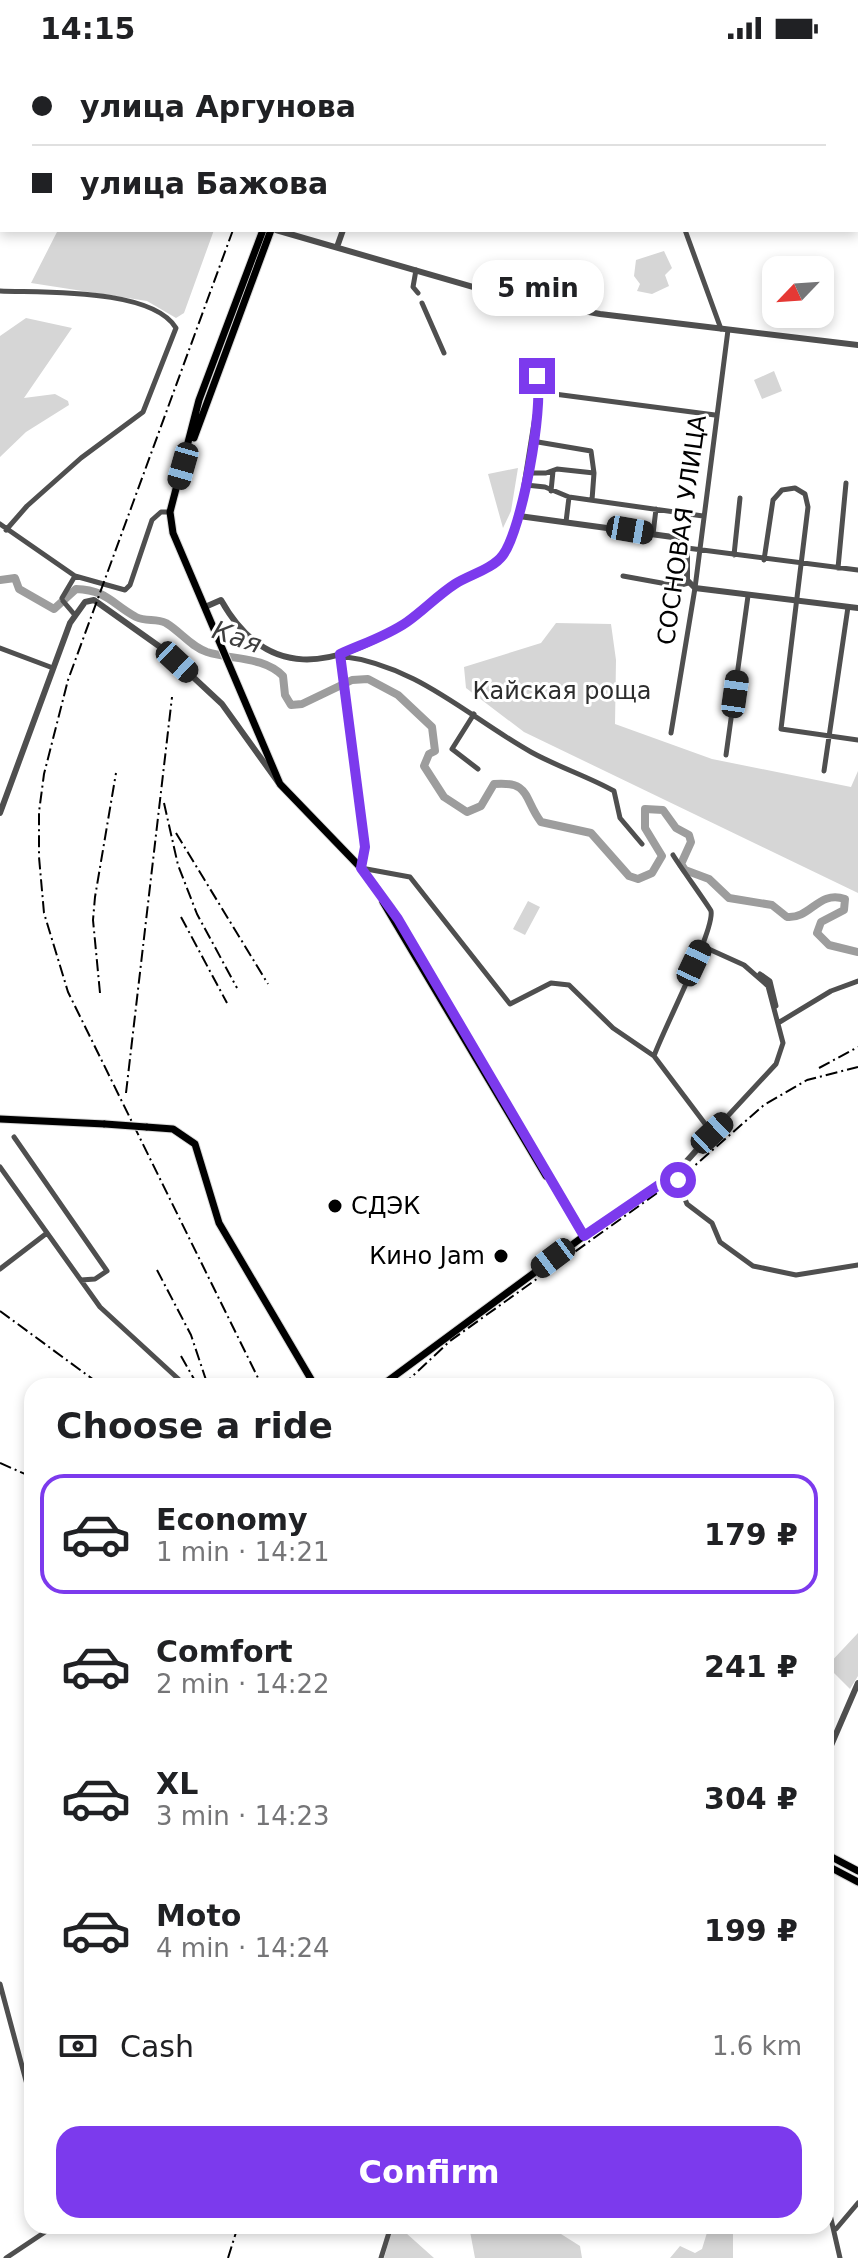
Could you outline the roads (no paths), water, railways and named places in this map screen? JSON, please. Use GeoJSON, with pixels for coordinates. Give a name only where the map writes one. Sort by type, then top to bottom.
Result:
{"type":"FeatureCollection","features":[{"type":"Feature","properties":{"kind":"main road"},"geometry":{"type":"LineString","coordinates":[[262,232],[199,400],[170,512],[173,533],[280,784],[361,868],[381,897],[584,1236],[392,1378]]}},
{"type":"Feature","properties":{"kind":"main road"},"geometry":{"type":"LineString","coordinates":[[183,466],[273,232]]}},
{"type":"Feature","properties":{"kind":"main road"},"geometry":{"type":"LineString","coordinates":[[230,313],[236,310],[239,318]]}},
{"type":"Feature","properties":{"kind":"main road"},"geometry":{"type":"LineString","coordinates":[[199,400],[200,406],[207,406]]}},
{"type":"Feature","properties":{"kind":"main road"},"geometry":{"type":"LineString","coordinates":[[381,897],[388,916],[460,1037],[532,1156],[557,1190]]}},
{"type":"Feature","properties":{"kind":"main road"},"geometry":{"type":"LineString","coordinates":[[0,1119],[173,1129],[195,1144],[220,1226],[310,1378]]}},
{"type":"Feature","properties":{"kind":"main road"},"geometry":{"type":"LineString","coordinates":[[834,1858],[858,1871]]}},
{"type":"Feature","properties":{"kind":"main road"},"geometry":{"type":"LineString","coordinates":[[834,1869],[858,1882]]}},
{"type":"Feature","properties":{"kind":"street"},"geometry":{"type":"LineString","coordinates":[[281,232],[511,298],[600,314],[858,345]]}},
{"type":"Feature","properties":{"kind":"street"},"geometry":{"type":"LineString","coordinates":[[337,247],[342,232]]}},
{"type":"Feature","properties":{"kind":"street"},"geometry":{"type":"LineString","coordinates":[[686,232],[724,330]]}},
{"type":"Feature","properties":{"kind":"street"},"geometry":{"type":"LineString","coordinates":[[416,270],[412,287],[418,293]]}},
{"type":"Feature","properties":{"kind":"street"},"geometry":{"type":"LineString","coordinates":[[0,291],[95,296],[146,304],[171,320],[176,328],[143,412],[81,458],[27,506],[6,530]]}},
{"type":"Feature","properties":{"kind":"street"},"geometry":{"type":"LineString","coordinates":[[422,303],[444,353]]}},
{"type":"Feature","properties":{"kind":"street","name":"СОСНОВАЯ УЛИЦА"},"geometry":{"type":"LineString","coordinates":[[671,733],[703,516],[724,330]]}},
{"type":"Feature","properties":{"kind":"street"},"geometry":{"type":"LineString","coordinates":[[205,607],[221,600],[241,632],[260,646],[290,658],[314,661],[340,655],[404,624],[452,586],[499,560],[519,516],[526,485],[539,392],[532,363]]}},
{"type":"Feature","properties":{"kind":"street"},"geometry":{"type":"LineString","coordinates":[[539,392],[715,415]]}},
{"type":"Feature","properties":{"kind":"street"},"geometry":{"type":"LineString","coordinates":[[532,441],[591,451],[594,473],[592,500]]}},
{"type":"Feature","properties":{"kind":"street"},"geometry":{"type":"LineString","coordinates":[[551,491],[553,471]]}},
{"type":"Feature","properties":{"kind":"street"},"geometry":{"type":"LineString","coordinates":[[528,473],[594,473]]}},
{"type":"Feature","properties":{"kind":"street"},"geometry":{"type":"LineString","coordinates":[[838,568],[846,483]]}},
{"type":"Feature","properties":{"kind":"street"},"geometry":{"type":"LineString","coordinates":[[526,485],[545,487],[569,497],[703,516]]}},
{"type":"Feature","properties":{"kind":"street"},"geometry":{"type":"LineString","coordinates":[[764,560],[773,500],[782,490],[795,488],[805,494],[808,507],[781,729],[858,740]]}},
{"type":"Feature","properties":{"kind":"street"},"geometry":{"type":"LineString","coordinates":[[566,522],[569,497]]}},
{"type":"Feature","properties":{"kind":"street"},"geometry":{"type":"LineString","coordinates":[[734,555],[740,498]]}},
{"type":"Feature","properties":{"kind":"street"},"geometry":{"type":"LineString","coordinates":[[653,534],[656,509]]}},
{"type":"Feature","properties":{"kind":"street"},"geometry":{"type":"LineString","coordinates":[[0,524],[75,576],[125,590],[130,585],[152,520],[161,512],[170,512]]}},
{"type":"Feature","properties":{"kind":"street"},"geometry":{"type":"LineString","coordinates":[[519,516],[680,538],[687,548],[692,586]]}},
{"type":"Feature","properties":{"kind":"street"},"geometry":{"type":"LineString","coordinates":[[687,548],[858,570]]}},
{"type":"Feature","properties":{"kind":"street"},"geometry":{"type":"LineString","coordinates":[[74,614],[63,599],[75,576]]}},
{"type":"Feature","properties":{"kind":"street"},"geometry":{"type":"LineString","coordinates":[[623,576],[748,596],[858,608]]}},
{"type":"Feature","properties":{"kind":"street"},"geometry":{"type":"LineString","coordinates":[[726,755],[748,596]]}},
{"type":"Feature","properties":{"kind":"street"},"geometry":{"type":"LineString","coordinates":[[0,813],[74,614],[85,602],[94,600],[163,649],[222,704],[280,784]]}},
{"type":"Feature","properties":{"kind":"street"},"geometry":{"type":"LineString","coordinates":[[824,771],[848,607]]}},
{"type":"Feature","properties":{"kind":"street"},"geometry":{"type":"LineString","coordinates":[[0,648],[53,668]]}},
{"type":"Feature","properties":{"kind":"street"},"geometry":{"type":"LineString","coordinates":[[340,655],[365,847],[361,868],[410,877],[510,1004],[551,983],[562,982],[631,1042],[654,1056],[712,1133]]}},
{"type":"Feature","properties":{"kind":"street"},"geometry":{"type":"LineString","coordinates":[[340,655],[369,660],[406,673],[529,751],[614,791],[620,818],[642,844]]}},
{"type":"Feature","properties":{"kind":"street"},"geometry":{"type":"LineString","coordinates":[[474,714],[452,749],[478,769]]}},
{"type":"Feature","properties":{"kind":"street"},"geometry":{"type":"LineString","coordinates":[[242,734],[255,727]]}},
{"type":"Feature","properties":{"kind":"street"},"geometry":{"type":"LineString","coordinates":[[654,1056],[702,946],[711,917],[710,908],[689,883],[673,855]]}},
{"type":"Feature","properties":{"kind":"street"},"geometry":{"type":"LineString","coordinates":[[584,1236],[675,1174],[776,1064],[783,1043],[770,981],[746,965],[702,946]]}},
{"type":"Feature","properties":{"kind":"street"},"geometry":{"type":"LineString","coordinates":[[778,1023],[831,991],[858,981]]}},
{"type":"Feature","properties":{"kind":"street"},"geometry":{"type":"LineString","coordinates":[[473,1046],[483,1048]]}},
{"type":"Feature","properties":{"kind":"street"},"geometry":{"type":"LineString","coordinates":[[14,1137],[107,1271],[95,1279],[80,1280]]}},
{"type":"Feature","properties":{"kind":"street"},"geometry":{"type":"LineString","coordinates":[[0,1167],[80,1280],[114,1322],[177,1378]]}},
{"type":"Feature","properties":{"kind":"street"},"geometry":{"type":"LineString","coordinates":[[675,1174],[687,1204],[712,1223],[720,1242],[753,1266],[796,1275],[858,1265]]}},
{"type":"Feature","properties":{"kind":"street"},"geometry":{"type":"LineString","coordinates":[[0,1269],[47,1233]]}},
{"type":"Feature","properties":{"kind":"street"},"geometry":{"type":"LineString","coordinates":[[834,1738],[858,1683]]}},
{"type":"Feature","properties":{"kind":"street"},"geometry":{"type":"LineString","coordinates":[[0,1984],[24,2073]]}},
{"type":"Feature","properties":{"kind":"street"},"geometry":{"type":"LineString","coordinates":[[836,2229],[858,2203]]}},
{"type":"Feature","properties":{"kind":"street"},"geometry":{"type":"LineString","coordinates":[[834,2223],[840,2258]]}},
{"type":"Feature","properties":{"kind":"street"},"geometry":{"type":"LineString","coordinates":[[6,2258],[42,2234]]}},
{"type":"Feature","properties":{"kind":"street"},"geometry":{"type":"LineString","coordinates":[[381,2258],[388,2234]]}},
{"type":"Feature","properties":{"kind":"waterway","name":"Кая"},"geometry":{"type":"LineString","coordinates":[[0,580],[15,578],[19,589],[54,609],[76,589],[95,592],[136,617],[166,623],[207,652],[266,665],[283,676],[285,695],[291,705],[302,704],[352,680],[368,679],[398,695],[432,727],[435,751],[429,754],[424,766],[444,797],[467,812],[481,806],[494,784],[514,785],[525,793],[541,822],[591,833],[629,876],[638,879],[652,873],[662,856],[645,828],[645,809],[663,810],[676,828],[689,835],[691,842],[681,864],[685,870],[709,879],[729,898],[772,905],[787,917],[802,914],[828,898],[845,899],[844,910],[821,922],[817,933],[829,945],[858,952]]}},
{"type":"Feature","properties":{"kind":"railway"},"geometry":{"type":"LineString","coordinates":[[232,232],[68,680],[44,774],[39,812],[39,857],[44,913],[68,992],[258,1378]]}},
{"type":"Feature","properties":{"kind":"railway"},"geometry":{"type":"LineString","coordinates":[[126,1093],[172,697]]}},
{"type":"Feature","properties":{"kind":"railway"},"geometry":{"type":"LineString","coordinates":[[100,993],[93,920],[116,773]]}},
{"type":"Feature","properties":{"kind":"railway"},"geometry":{"type":"LineString","coordinates":[[164,803],[178,865],[197,914],[237,988]]}},
{"type":"Feature","properties":{"kind":"railway"},"geometry":{"type":"LineString","coordinates":[[176,833],[268,984]]}},
{"type":"Feature","properties":{"kind":"railway"},"geometry":{"type":"LineString","coordinates":[[181,917],[227,1003]]}},
{"type":"Feature","properties":{"kind":"railway"},"geometry":{"type":"LineString","coordinates":[[819,1068],[858,1047]]}},
{"type":"Feature","properties":{"kind":"railway"},"geometry":{"type":"LineString","coordinates":[[411,1378],[450,1341],[692,1168],[764,1105],[807,1080],[858,1067]]}},
{"type":"Feature","properties":{"kind":"railway"},"geometry":{"type":"LineString","coordinates":[[157,1270],[191,1335],[205,1378]]}},
{"type":"Feature","properties":{"kind":"railway"},"geometry":{"type":"LineString","coordinates":[[0,1311],[91,1378]]}},
{"type":"Feature","properties":{"kind":"railway"},"geometry":{"type":"LineString","coordinates":[[181,1356],[193,1378]]}},
{"type":"Feature","properties":{"kind":"railway"},"geometry":{"type":"LineString","coordinates":[[0,1463],[24,1474]]}},
{"type":"Feature","properties":{"kind":"railway"},"geometry":{"type":"LineString","coordinates":[[228,2258],[236,2234]]}},
{"type":"Feature","properties":{"kind":"place","name":"СДЭК"},"geometry":{"type":"Point","coordinates":[335,1206]}},
{"type":"Feature","properties":{"kind":"place","name":"Кино Jam"},"geometry":{"type":"Point","coordinates":[501,1256]}},
{"type":"Feature","properties":{"kind":"park label","name":"Кайская роща"},"geometry":{"type":"Point","coordinates":[562,691]}}]}
